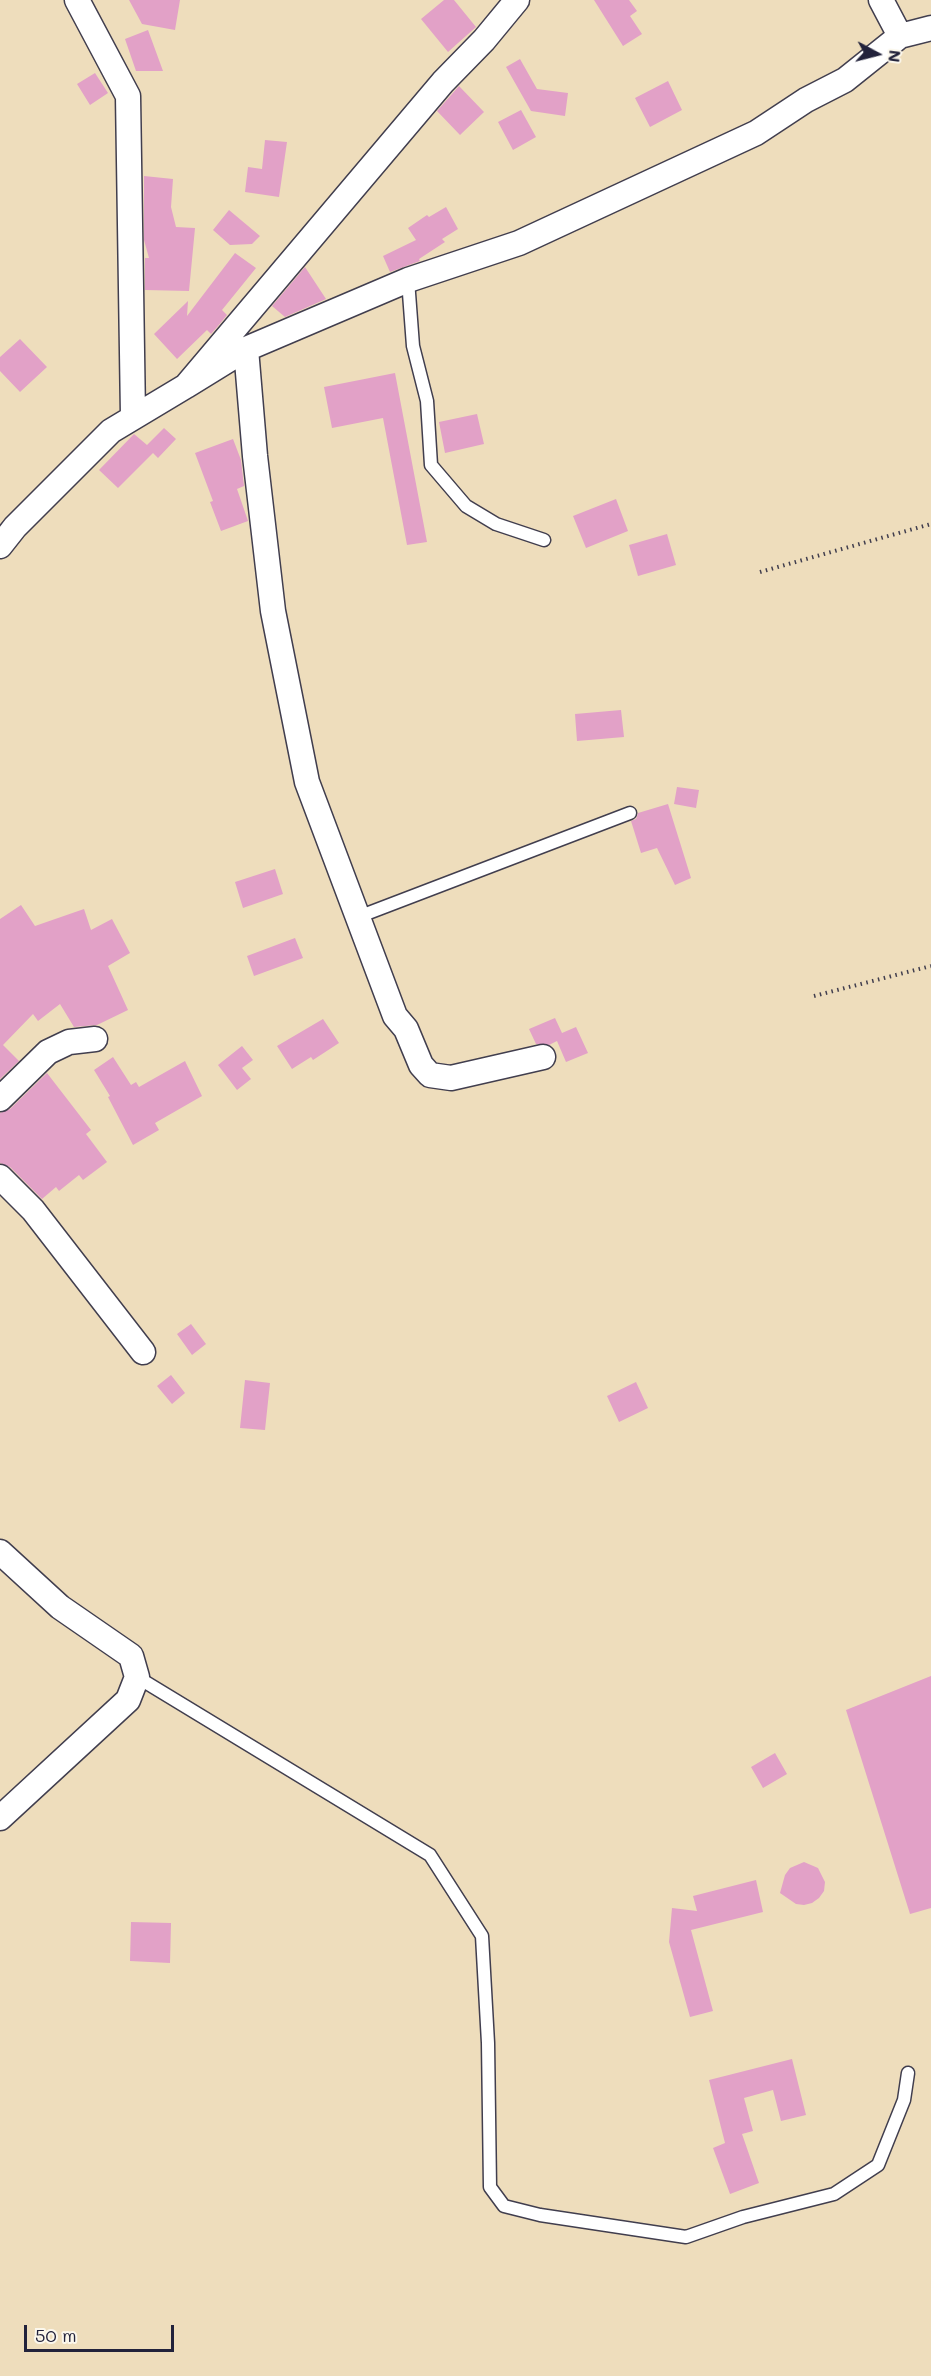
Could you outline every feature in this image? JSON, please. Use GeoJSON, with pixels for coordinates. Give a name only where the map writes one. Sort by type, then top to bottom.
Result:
{"type":"FeatureCollection","features":[{"type":"Feature","properties":{"kind":"street"},"geometry":{"type":"LineString","coordinates":[[76,0],[128,96],[133,416]]}},
{"type":"Feature","properties":{"kind":"street"},"geometry":{"type":"LineString","coordinates":[[186,386],[443,82],[484,40],[517,0]]}},
{"type":"Feature","properties":{"kind":"street"},"geometry":{"type":"LineString","coordinates":[[881,0],[900,36]]}},
{"type":"Feature","properties":{"kind":"street"},"geometry":{"type":"LineString","coordinates":[[0,546],[15,527],[111,431],[246,349],[408,280],[519,243],[756,133],[806,100],[845,80],[900,36],[931,28]]}},
{"type":"Feature","properties":{"kind":"street"},"geometry":{"type":"LineString","coordinates":[[246,349],[255,456],[273,611],[307,782],[395,1016],[406,1029],[421,1065],[430,1075],[451,1078],[543,1057]]}},
{"type":"Feature","properties":{"kind":"street"},"geometry":{"type":"LineString","coordinates":[[0,1099],[48,1052],[69,1042],[95,1039]]}},
{"type":"Feature","properties":{"kind":"street"},"geometry":{"type":"LineString","coordinates":[[0,1177],[33,1210],[142,1352]]}},
{"type":"Feature","properties":{"kind":"street"},"geometry":{"type":"LineString","coordinates":[[0,1552],[60,1607],[131,1656],[137,1677],[128,1700],[0,1818]]}},
{"type":"Feature","properties":{"kind":"lane"},"geometry":{"type":"LineString","coordinates":[[408,280],[413,346],[427,401],[431,465],[466,506],[496,524],[544,540]]}},
{"type":"Feature","properties":{"kind":"lane"},"geometry":{"type":"LineString","coordinates":[[358,917],[630,813]]}},
{"type":"Feature","properties":{"kind":"lane"},"geometry":{"type":"LineString","coordinates":[[137,1677],[430,1855],[482,1936],[488,2043],[490,2187],[504,2206],[540,2214],[686,2237],[743,2217],[834,2194],[878,2165],[904,2100],[908,2073]]}},
{"type":"Feature","properties":{"kind":"path"},"geometry":{"type":"LineString","coordinates":[[760,572],[931,524]]}},
{"type":"Feature","properties":{"kind":"path"},"geometry":{"type":"LineString","coordinates":[[814,996],[931,966]]}},
{"type":"Feature","properties":{"kind":"building"},"geometry":{"type":"Polygon","coordinates":[[[129,0],[180,0],[175,30],[142,24],[129,0]]]}},
{"type":"Feature","properties":{"kind":"building"},"geometry":{"type":"Polygon","coordinates":[[[444,0],[454,0],[476,27],[448,52],[421,19],[444,0]]]}},
{"type":"Feature","properties":{"kind":"building"},"geometry":{"type":"Polygon","coordinates":[[[594,0],[629,0],[637,11],[630,16],[642,34],[623,46],[594,0]]]}},
{"type":"Feature","properties":{"kind":"building"},"geometry":{"type":"Polygon","coordinates":[[[148,30],[163,71],[136,71],[125,39],[148,30]]]}},
{"type":"Feature","properties":{"kind":"building"},"geometry":{"type":"Polygon","coordinates":[[[520,59],[537,89],[568,93],[565,116],[531,111],[506,67],[520,59]]]}},
{"type":"Feature","properties":{"kind":"building"},"geometry":{"type":"Polygon","coordinates":[[[95,73],[108,93],[90,105],[77,84],[95,73]]]}},
{"type":"Feature","properties":{"kind":"building"},"geometry":{"type":"Polygon","coordinates":[[[668,81],[682,110],[650,127],[635,98],[668,81]]]}},
{"type":"Feature","properties":{"kind":"building"},"geometry":{"type":"Polygon","coordinates":[[[459,86],[484,112],[460,135],[437,111],[459,86]]]}},
{"type":"Feature","properties":{"kind":"building"},"geometry":{"type":"Polygon","coordinates":[[[521,110],[536,137],[513,150],[498,122],[521,110]]]}},
{"type":"Feature","properties":{"kind":"building"},"geometry":{"type":"Polygon","coordinates":[[[265,140],[287,142],[279,197],[245,192],[248,167],[262,169],[265,140]]]}},
{"type":"Feature","properties":{"kind":"building"},"geometry":{"type":"Polygon","coordinates":[[[144,176],[173,179],[171,207],[176,227],[195,228],[189,291],[145,290],[145,258],[149,258],[144,240],[144,176]]]}},
{"type":"Feature","properties":{"kind":"building"},"geometry":{"type":"Polygon","coordinates":[[[446,207],[458,229],[442,239],[445,242],[419,259],[420,261],[390,272],[383,256],[416,240],[408,228],[427,215],[429,217],[446,207]]]}},
{"type":"Feature","properties":{"kind":"building"},"geometry":{"type":"Polygon","coordinates":[[[229,210],[260,236],[252,244],[230,245],[213,230],[229,210]]]}},
{"type":"Feature","properties":{"kind":"building"},"geometry":{"type":"Polygon","coordinates":[[[235,253],[256,268],[222,310],[227,315],[218,326],[211,334],[207,330],[177,359],[154,334],[188,301],[187,316],[235,253]]]}},
{"type":"Feature","properties":{"kind":"building"},"geometry":{"type":"Polygon","coordinates":[[[305,267],[326,299],[285,317],[272,306],[305,267]]]}},
{"type":"Feature","properties":{"kind":"building"},"geometry":{"type":"Polygon","coordinates":[[[20,339],[47,367],[20,392],[0,371],[0,357],[20,339]]]}},
{"type":"Feature","properties":{"kind":"building"},"geometry":{"type":"Polygon","coordinates":[[[395,373],[427,542],[407,545],[383,418],[332,428],[324,387],[395,373]]]}},
{"type":"Feature","properties":{"kind":"building"},"geometry":{"type":"Polygon","coordinates":[[[477,414],[484,444],[445,453],[439,422],[477,414]]]}},
{"type":"Feature","properties":{"kind":"building"},"geometry":{"type":"Polygon","coordinates":[[[164,428],[176,439],[158,458],[153,453],[118,488],[99,470],[134,434],[147,445],[164,428]]]}},
{"type":"Feature","properties":{"kind":"building"},"geometry":{"type":"Polygon","coordinates":[[[233,439],[241,460],[244,486],[237,489],[248,521],[221,531],[210,502],[213,501],[195,453],[233,439]]]}},
{"type":"Feature","properties":{"kind":"building"},"geometry":{"type":"Polygon","coordinates":[[[616,499],[628,531],[586,548],[573,516],[616,499]]]}},
{"type":"Feature","properties":{"kind":"building"},"geometry":{"type":"Polygon","coordinates":[[[667,534],[676,565],[638,576],[629,545],[667,534]]]}},
{"type":"Feature","properties":{"kind":"building"},"geometry":{"type":"Polygon","coordinates":[[[621,710],[624,737],[577,741],[575,714],[621,710]]]}},
{"type":"Feature","properties":{"kind":"building"},"geometry":{"type":"Polygon","coordinates":[[[677,787],[699,790],[696,808],[674,804],[677,787]]]}},
{"type":"Feature","properties":{"kind":"building"},"geometry":{"type":"Polygon","coordinates":[[[668,804],[691,878],[675,885],[657,848],[641,853],[631,821],[636,819],[638,813],[668,804]]]}},
{"type":"Feature","properties":{"kind":"building"},"geometry":{"type":"Polygon","coordinates":[[[275,869],[283,894],[243,908],[235,882],[275,869]]]}},
{"type":"Feature","properties":{"kind":"building"},"geometry":{"type":"Polygon","coordinates":[[[21,905],[35,926],[84,909],[91,930],[112,919],[130,953],[108,966],[128,1010],[97,1025],[74,1027],[60,1004],[38,1021],[33,1014],[3,1045],[19,1061],[0,1079],[0,919],[21,905]]]}},
{"type":"Feature","properties":{"kind":"building"},"geometry":{"type":"Polygon","coordinates":[[[295,938],[303,958],[254,976],[247,956],[295,938]]]}},
{"type":"Feature","properties":{"kind":"building"},"geometry":{"type":"Polygon","coordinates":[[[555,1018],[562,1033],[576,1027],[588,1053],[566,1062],[557,1041],[549,1045],[536,1044],[529,1029],[555,1018]]]}},
{"type":"Feature","properties":{"kind":"building"},"geometry":{"type":"Polygon","coordinates":[[[323,1019],[339,1043],[313,1060],[311,1057],[292,1069],[277,1046],[323,1019]]]}},
{"type":"Feature","properties":{"kind":"building"},"geometry":{"type":"Polygon","coordinates":[[[242,1046],[253,1060],[242,1068],[251,1079],[237,1090],[218,1065],[242,1046]]]}},
{"type":"Feature","properties":{"kind":"building"},"geometry":{"type":"Polygon","coordinates":[[[113,1057],[131,1085],[136,1082],[139,1087],[185,1061],[202,1096],[155,1123],[159,1130],[133,1145],[108,1097],[110,1096],[94,1070],[113,1057]]]}},
{"type":"Feature","properties":{"kind":"building"},"geometry":{"type":"Polygon","coordinates":[[[47,1073],[91,1130],[86,1134],[107,1162],[83,1180],[79,1175],[59,1191],[56,1187],[42,1199],[10,1167],[0,1163],[0,1113],[10,1109],[47,1073]]]}},
{"type":"Feature","properties":{"kind":"building"},"geometry":{"type":"Polygon","coordinates":[[[191,1324],[206,1344],[192,1355],[177,1334],[191,1324]]]}},
{"type":"Feature","properties":{"kind":"building"},"geometry":{"type":"Polygon","coordinates":[[[171,1375],[185,1393],[172,1404],[157,1386],[171,1375]]]}},
{"type":"Feature","properties":{"kind":"building"},"geometry":{"type":"Polygon","coordinates":[[[245,1380],[270,1383],[265,1430],[240,1428],[245,1380]]]}},
{"type":"Feature","properties":{"kind":"building"},"geometry":{"type":"Polygon","coordinates":[[[636,1382],[648,1408],[619,1422],[607,1396],[636,1382]]]}},
{"type":"Feature","properties":{"kind":"building"},"geometry":{"type":"Polygon","coordinates":[[[931,1676],[931,1908],[910,1914],[846,1710],[931,1676]]]}},
{"type":"Feature","properties":{"kind":"building"},"geometry":{"type":"Polygon","coordinates":[[[775,1753],[787,1774],[763,1788],[751,1767],[775,1753]]]}},
{"type":"Feature","properties":{"kind":"building"},"geometry":{"type":"Polygon","coordinates":[[[804,1862],[818,1868],[825,1882],[824,1891],[819,1898],[804,1905],[796,1904],[780,1893],[785,1875],[790,1868],[804,1862]]]}},
{"type":"Feature","properties":{"kind":"building"},"geometry":{"type":"Polygon","coordinates":[[[756,1880],[763,1912],[691,1930],[713,2011],[690,2017],[669,1942],[672,1908],[697,1911],[693,1896],[756,1880]]]}},
{"type":"Feature","properties":{"kind":"building"},"geometry":{"type":"Polygon","coordinates":[[[131,1922],[171,1923],[170,1963],[130,1961],[131,1922]]]}},
{"type":"Feature","properties":{"kind":"building"},"geometry":{"type":"Polygon","coordinates":[[[792,2059],[806,2115],[781,2121],[773,2090],[744,2098],[753,2131],[742,2134],[759,2183],[730,2194],[713,2148],[725,2143],[709,2080],[792,2059]]]}}]}
